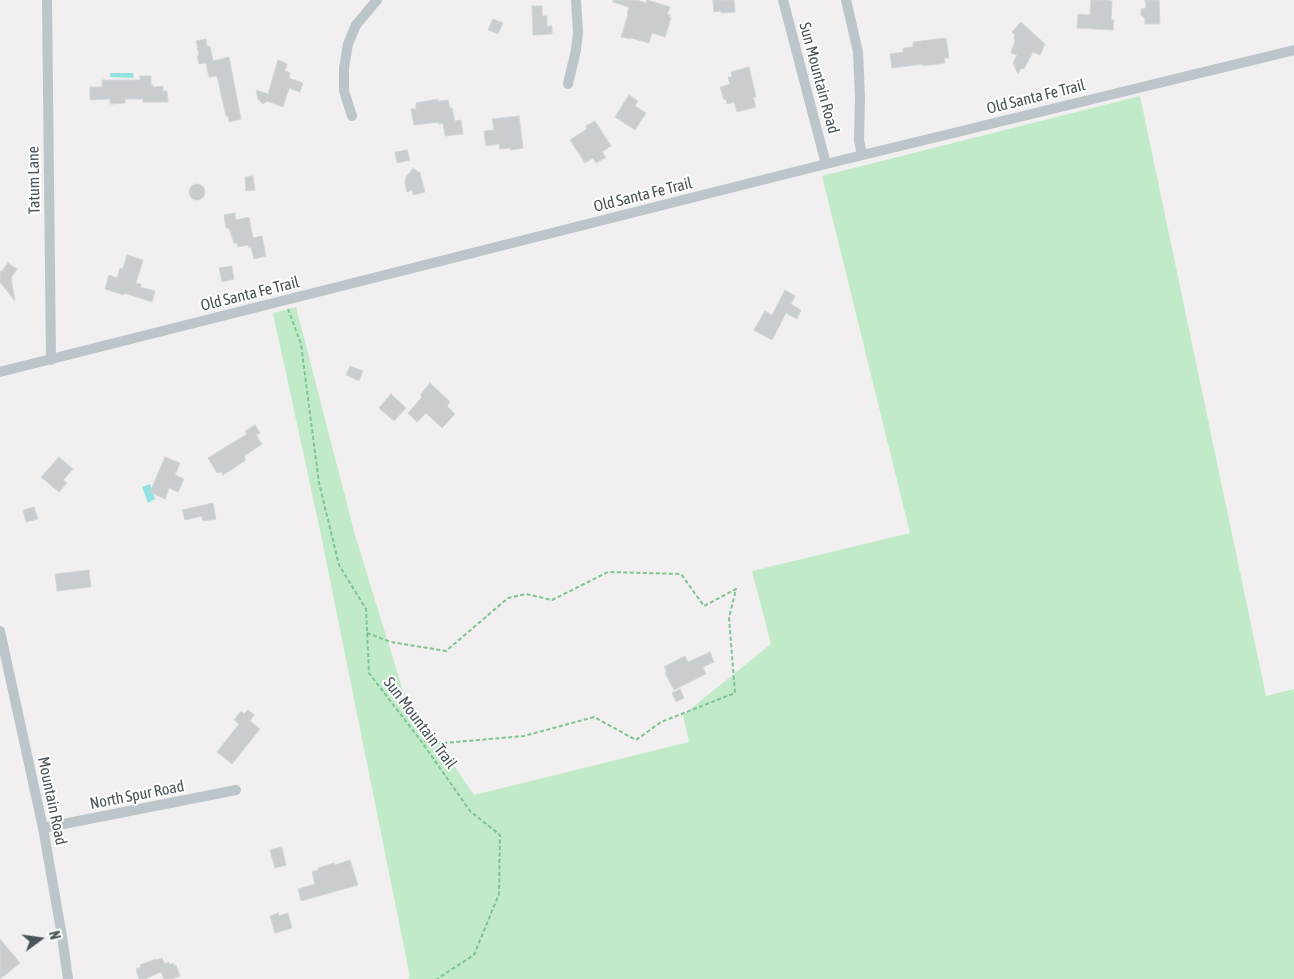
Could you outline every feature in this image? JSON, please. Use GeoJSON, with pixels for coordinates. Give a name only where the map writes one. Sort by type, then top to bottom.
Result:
{"type":"FeatureCollection","features":[{"type":"Feature","properties":{"kind":"street","name":"Tatum Lane"},"geometry":{"type":"LineString","coordinates":[[47,0],[51,360]]}},
{"type":"Feature","properties":{"kind":"street"},"geometry":{"type":"LineString","coordinates":[[352,116],[344,91],[344,68],[348,44],[356,25],[377,0]]}},
{"type":"Feature","properties":{"kind":"street"},"geometry":{"type":"LineString","coordinates":[[568,84],[578,32],[576,0]]}},
{"type":"Feature","properties":{"kind":"street","name":"Sun Mountain Road"},"geometry":{"type":"LineString","coordinates":[[783,0],[826,164]]}},
{"type":"Feature","properties":{"kind":"street","name":"Sun Mountain Road"},"geometry":{"type":"LineString","coordinates":[[846,0],[858,52],[862,155]]}},
{"type":"Feature","properties":{"kind":"street","name":"Old Santa Fe Trail"},"geometry":{"type":"LineString","coordinates":[[0,372],[862,155],[1294,50]]}},
{"type":"Feature","properties":{"kind":"street","name":"Mountain Road"},"geometry":{"type":"LineString","coordinates":[[0,630],[43,828],[68,979]]}},
{"type":"Feature","properties":{"kind":"street","name":"North Spur Road"},"geometry":{"type":"LineString","coordinates":[[43,828],[236,790]]}},
{"type":"Feature","properties":{"kind":"path","name":"Sun Mountain Trail"},"geometry":{"type":"LineString","coordinates":[[285,300],[300,344],[319,483],[339,565],[366,609],[368,673],[421,741],[470,811],[500,835],[499,894],[474,955],[437,979]]}},
{"type":"Feature","properties":{"kind":"path"},"geometry":{"type":"LineString","coordinates":[[367,633],[391,642],[446,651],[508,598],[526,594],[552,600],[608,572],[681,574],[704,606],[736,589],[730,618],[735,693],[661,722],[636,740],[594,717],[524,736],[444,743],[421,741]]}},
{"type":"Feature","properties":{"kind":"green space"},"geometry":{"type":"Polygon","coordinates":[[[1140,96],[1266,696],[1294,689],[1294,979],[408,979],[410,977],[321,535],[273,313],[296,307],[355,535],[403,691],[474,795],[689,742],[683,715],[771,644],[752,571],[910,533],[822,176],[1140,96]]]}},
{"type":"Feature","properties":{"kind":"water"},"geometry":{"type":"Polygon","coordinates":[[[110,73],[133,73],[134,78],[110,77],[110,73]]]}},
{"type":"Feature","properties":{"kind":"water"},"geometry":{"type":"Polygon","coordinates":[[[150,484],[155,499],[148,503],[142,487],[150,484]]]}},
{"type":"Feature","properties":{"kind":"building"},"geometry":{"type":"Polygon","coordinates":[[[613,0],[637,0],[646,3],[647,0],[670,7],[667,14],[671,18],[665,37],[652,33],[649,43],[621,37],[629,7],[613,2],[613,0]]]}},
{"type":"Feature","properties":{"kind":"building"},"geometry":{"type":"Polygon","coordinates":[[[713,0],[734,0],[735,12],[714,12],[713,0]]]}},
{"type":"Feature","properties":{"kind":"building"},"geometry":{"type":"Polygon","coordinates":[[[1091,0],[1112,1],[1111,20],[1114,20],[1113,30],[1077,28],[1078,14],[1090,15],[1091,0]]]}},
{"type":"Feature","properties":{"kind":"building"},"geometry":{"type":"Polygon","coordinates":[[[1145,0],[1159,0],[1160,24],[1145,24],[1145,18],[1141,15],[1141,9],[1146,8],[1145,0]]]}},
{"type":"Feature","properties":{"kind":"building"},"geometry":{"type":"Polygon","coordinates":[[[532,6],[542,6],[542,16],[547,16],[547,26],[552,26],[552,34],[533,35],[532,6]]]}},
{"type":"Feature","properties":{"kind":"building"},"geometry":{"type":"Polygon","coordinates":[[[493,19],[503,23],[498,34],[488,30],[493,19]]]}},
{"type":"Feature","properties":{"kind":"building"},"geometry":{"type":"Polygon","coordinates":[[[1021,22],[1045,44],[1040,55],[1033,52],[1024,69],[1021,68],[1018,74],[1013,63],[1017,55],[1011,53],[1015,41],[1015,35],[1012,32],[1021,22]]]}},
{"type":"Feature","properties":{"kind":"building"},"geometry":{"type":"Polygon","coordinates":[[[946,38],[949,58],[944,58],[945,63],[892,68],[890,54],[903,52],[903,48],[913,47],[913,42],[946,38]]]}},
{"type":"Feature","properties":{"kind":"building"},"geometry":{"type":"Polygon","coordinates":[[[206,39],[207,46],[210,46],[213,61],[229,57],[241,119],[229,122],[217,76],[209,77],[206,63],[199,64],[196,41],[206,39]]]}},
{"type":"Feature","properties":{"kind":"building"},"geometry":{"type":"Polygon","coordinates":[[[278,60],[287,64],[285,71],[290,73],[289,78],[303,83],[300,92],[289,88],[283,107],[267,101],[263,104],[258,99],[256,90],[268,94],[278,60]]]}},
{"type":"Feature","properties":{"kind":"building"},"geometry":{"type":"Polygon","coordinates":[[[749,67],[756,97],[753,97],[756,107],[737,112],[734,102],[727,104],[726,99],[724,100],[720,87],[730,84],[728,77],[732,77],[731,72],[749,67]]]}},
{"type":"Feature","properties":{"kind":"building"},"geometry":{"type":"Polygon","coordinates":[[[140,76],[151,76],[151,85],[153,87],[163,86],[163,91],[167,91],[168,102],[143,102],[143,99],[125,99],[125,103],[110,104],[110,99],[90,100],[90,87],[102,87],[102,80],[140,80],[140,76]]]}},
{"type":"Feature","properties":{"kind":"building"},"geometry":{"type":"Polygon","coordinates":[[[629,95],[638,101],[635,106],[646,113],[635,130],[615,117],[629,95]]]}},
{"type":"Feature","properties":{"kind":"building"},"geometry":{"type":"Polygon","coordinates":[[[438,99],[438,101],[448,100],[455,121],[461,120],[463,134],[445,136],[443,123],[439,124],[439,122],[414,125],[411,109],[416,109],[416,103],[438,99]]]}},
{"type":"Feature","properties":{"kind":"building"},"geometry":{"type":"Polygon","coordinates":[[[519,116],[523,148],[500,149],[499,144],[486,146],[484,131],[494,130],[492,119],[519,116]]]}},
{"type":"Feature","properties":{"kind":"building"},"geometry":{"type":"Polygon","coordinates":[[[595,121],[611,146],[602,152],[606,157],[596,163],[593,158],[585,163],[570,140],[587,129],[586,126],[595,121]]]}},
{"type":"Feature","properties":{"kind":"building"},"geometry":{"type":"Polygon","coordinates":[[[407,150],[410,160],[397,163],[395,152],[407,150]]]}},
{"type":"Feature","properties":{"kind":"building"},"geometry":{"type":"Polygon","coordinates":[[[413,168],[420,173],[425,192],[413,195],[412,190],[407,192],[405,183],[406,177],[413,168]]]}},
{"type":"Feature","properties":{"kind":"building"},"geometry":{"type":"Polygon","coordinates":[[[253,176],[255,190],[246,191],[245,177],[253,176]]]}},
{"type":"Feature","properties":{"kind":"building"},"geometry":{"type":"Polygon","coordinates":[[[197,184],[203,186],[205,192],[203,198],[197,200],[191,198],[189,192],[191,186],[197,184]]]}},
{"type":"Feature","properties":{"kind":"building"},"geometry":{"type":"Polygon","coordinates":[[[235,213],[236,220],[249,217],[253,238],[262,236],[266,256],[254,259],[251,247],[249,248],[248,245],[238,247],[237,243],[234,243],[229,228],[226,228],[224,215],[235,213]]]}},
{"type":"Feature","properties":{"kind":"building"},"geometry":{"type":"Polygon","coordinates":[[[127,255],[143,260],[136,283],[141,284],[140,287],[155,291],[152,302],[105,289],[109,275],[117,278],[120,268],[123,269],[127,255]]]}},
{"type":"Feature","properties":{"kind":"building"},"geometry":{"type":"Polygon","coordinates":[[[8,263],[17,269],[11,278],[15,301],[0,282],[0,272],[8,263]]]}},
{"type":"Feature","properties":{"kind":"building"},"geometry":{"type":"Polygon","coordinates":[[[232,266],[234,279],[222,282],[219,268],[232,266]]]}},
{"type":"Feature","properties":{"kind":"building"},"geometry":{"type":"Polygon","coordinates":[[[785,290],[795,296],[791,304],[801,310],[797,319],[786,313],[772,340],[754,330],[765,311],[772,315],[785,290]]]}},
{"type":"Feature","properties":{"kind":"building"},"geometry":{"type":"Polygon","coordinates":[[[350,366],[363,371],[359,381],[346,375],[350,366]]]}},
{"type":"Feature","properties":{"kind":"building"},"geometry":{"type":"Polygon","coordinates":[[[430,383],[450,402],[447,406],[455,414],[442,428],[426,413],[417,422],[408,413],[422,397],[420,395],[430,383]]]}},
{"type":"Feature","properties":{"kind":"building"},"geometry":{"type":"Polygon","coordinates":[[[391,394],[406,408],[394,421],[379,408],[391,394]]]}},
{"type":"Feature","properties":{"kind":"building"},"geometry":{"type":"Polygon","coordinates":[[[255,425],[260,433],[256,435],[262,444],[244,456],[246,460],[223,475],[221,472],[217,473],[208,458],[247,434],[245,431],[255,425]]]}},
{"type":"Feature","properties":{"kind":"building"},"geometry":{"type":"Polygon","coordinates":[[[59,457],[73,469],[63,480],[67,483],[59,492],[41,477],[59,457]]]}},
{"type":"Feature","properties":{"kind":"building"},"geometry":{"type":"Polygon","coordinates":[[[165,457],[180,463],[175,475],[184,479],[178,492],[169,488],[165,499],[150,492],[165,457]]]}},
{"type":"Feature","properties":{"kind":"building"},"geometry":{"type":"Polygon","coordinates":[[[213,503],[216,519],[203,521],[202,516],[185,520],[182,510],[213,503]]]}},
{"type":"Feature","properties":{"kind":"building"},"geometry":{"type":"Polygon","coordinates":[[[34,507],[38,519],[26,522],[23,510],[34,507]]]}},
{"type":"Feature","properties":{"kind":"building"},"geometry":{"type":"Polygon","coordinates":[[[89,570],[91,587],[57,591],[55,574],[89,570]]]}},
{"type":"Feature","properties":{"kind":"building"},"geometry":{"type":"Polygon","coordinates":[[[710,652],[714,662],[703,667],[706,674],[674,690],[664,667],[685,656],[688,662],[710,652]]]}},
{"type":"Feature","properties":{"kind":"building"},"geometry":{"type":"Polygon","coordinates":[[[680,689],[684,698],[676,702],[672,693],[680,689]]]}},
{"type":"Feature","properties":{"kind":"building"},"geometry":{"type":"Polygon","coordinates":[[[248,710],[254,715],[250,721],[260,729],[232,764],[217,752],[239,724],[234,720],[241,711],[244,714],[248,710]]]}},
{"type":"Feature","properties":{"kind":"building"},"geometry":{"type":"Polygon","coordinates":[[[282,847],[286,865],[275,868],[270,850],[282,847]]]}},
{"type":"Feature","properties":{"kind":"building"},"geometry":{"type":"Polygon","coordinates":[[[350,860],[358,885],[301,901],[298,889],[315,884],[312,872],[318,870],[318,868],[350,860]]]}},
{"type":"Feature","properties":{"kind":"building"},"geometry":{"type":"Polygon","coordinates":[[[278,913],[279,916],[288,913],[292,928],[275,933],[270,916],[278,913]]]}},
{"type":"Feature","properties":{"kind":"building"},"geometry":{"type":"Polygon","coordinates":[[[0,939],[20,963],[0,979],[0,939]]]}},
{"type":"Feature","properties":{"kind":"building"},"geometry":{"type":"Polygon","coordinates":[[[162,958],[165,964],[169,962],[170,965],[173,963],[174,966],[176,965],[180,976],[164,979],[161,972],[145,979],[139,979],[136,969],[141,967],[140,965],[162,958]]]}}]}
